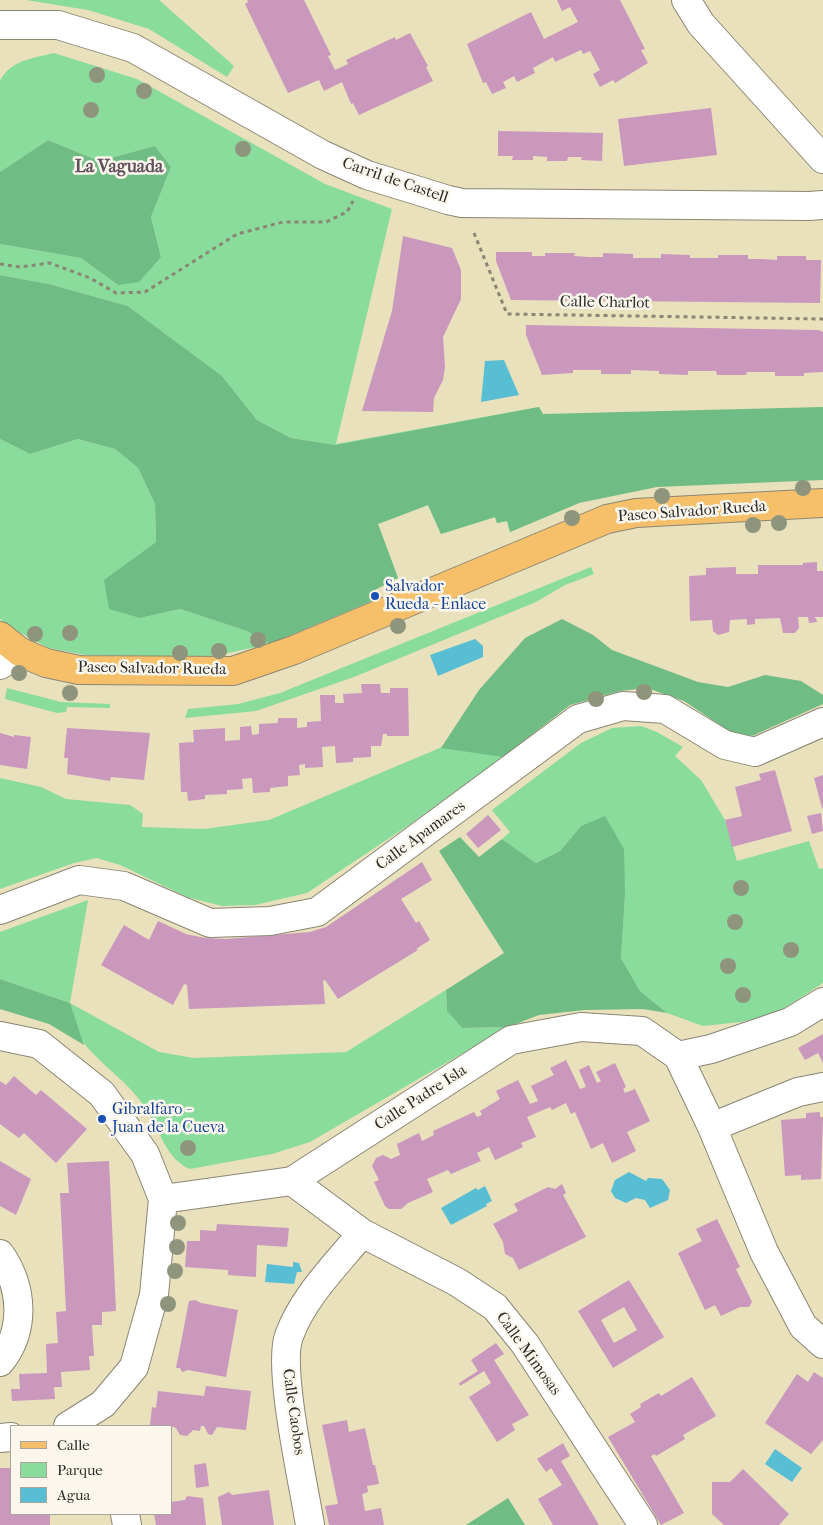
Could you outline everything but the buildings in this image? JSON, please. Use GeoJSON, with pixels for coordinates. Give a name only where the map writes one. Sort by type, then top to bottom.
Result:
{"type":"FeatureCollection","features":[{"type":"Feature","properties":{"kind":"main road","name":"Paseo Salvador Rueda"},"geometry":{"type":"LineString","coordinates":[[7,651],[46,663],[79,670],[233,671],[294,650],[607,519],[636,513],[823,503]]}},
{"type":"Feature","properties":{"kind":"street"},"geometry":{"type":"LineString","coordinates":[[686,0],[702,24],[823,159]]}},
{"type":"Feature","properties":{"kind":"street","name":"Carril de Castell"},"geometry":{"type":"LineString","coordinates":[[0,25],[58,25],[133,48],[323,155],[366,175],[462,203],[823,205]]}},
{"type":"Feature","properties":{"kind":"street","name":"Calle Apamares"},"geometry":{"type":"LineString","coordinates":[[0,910],[79,880],[124,886],[210,923],[270,921],[317,912],[578,719],[623,706],[665,709],[725,745],[755,752],[823,722]]}},
{"type":"Feature","properties":{"kind":"street"},"geometry":{"type":"LineString","coordinates":[[823,1002],[790,1022],[711,1049],[678,1056],[712,1127],[764,1252],[802,1326],[823,1344]]}},
{"type":"Feature","properties":{"kind":"street","name":"Calle Padre Isla"},"geometry":{"type":"LineString","coordinates":[[163,1198],[292,1181],[511,1040],[581,1027],[642,1032],[678,1056]]}},
{"type":"Feature","properties":{"kind":"street"},"geometry":{"type":"LineString","coordinates":[[0,1036],[39,1044],[102,1094],[145,1154],[163,1198],[154,1295],[134,1367],[105,1415],[71,1425]]}},
{"type":"Feature","properties":{"kind":"street"},"geometry":{"type":"LineString","coordinates":[[712,1127],[798,1092],[823,1087]]}},
{"type":"Feature","properties":{"kind":"street","name":"Calle Mimosas"},"geometry":{"type":"LineString","coordinates":[[292,1181],[362,1233],[458,1282],[494,1308],[525,1344],[643,1525]]}},
{"type":"Feature","properties":{"kind":"street","name":"Calle Caobos"},"geometry":{"type":"LineString","coordinates":[[310,1525],[286,1376],[288,1337],[303,1307],[362,1233]]}},
{"type":"Feature","properties":{"kind":"street"},"geometry":{"type":"LineString","coordinates":[[0,1254],[6,1263],[17,1294],[19,1319],[12,1348],[0,1362]]}},
{"type":"Feature","properties":{"kind":"path"},"geometry":{"type":"LineString","coordinates":[[0,264],[20,267],[50,263],[90,278],[116,293],[145,292],[237,234],[283,222],[326,222],[347,212],[366,175]]}},
{"type":"Feature","properties":{"kind":"path","name":"Calle Charlot"},"geometry":{"type":"LineString","coordinates":[[462,203],[507,314],[823,319]]}},
{"type":"Feature","properties":{"kind":"green space"},"geometry":{"type":"Polygon","coordinates":[[[26,0],[159,0],[234,66],[227,77],[149,29],[88,10],[26,0]]]}},
{"type":"Feature","properties":{"kind":"green space"},"geometry":{"type":"Polygon","coordinates":[[[54,53],[137,79],[325,184],[392,209],[336,444],[539,407],[579,503],[510,532],[507,521],[497,523],[495,517],[441,534],[428,505],[378,524],[398,578],[336,445],[291,438],[257,420],[222,376],[128,306],[49,284],[0,275],[0,244],[81,258],[118,285],[161,257],[151,217],[171,167],[155,146],[99,161],[48,140],[0,172],[0,81],[4,74],[16,64],[54,53]]]}},
{"type":"Feature","properties":{"kind":"green space"},"geometry":{"type":"Polygon","coordinates":[[[48,140],[99,161],[155,146],[171,167],[151,217],[161,257],[139,282],[118,285],[81,258],[0,244],[0,172],[48,140]]]}},
{"type":"Feature","properties":{"kind":"green space"},"geometry":{"type":"Polygon","coordinates":[[[0,275],[49,284],[128,306],[222,376],[257,420],[291,438],[336,445],[539,407],[543,414],[823,407],[823,480],[657,487],[579,503],[510,532],[507,521],[497,523],[495,517],[441,534],[428,505],[378,524],[398,578],[369,593],[372,601],[270,644],[247,631],[180,609],[140,618],[109,609],[104,580],[156,542],[155,504],[138,468],[115,449],[78,439],[30,454],[0,439],[0,275]]]}},
{"type":"Feature","properties":{"kind":"green space"},"geometry":{"type":"Polygon","coordinates":[[[0,439],[30,454],[78,439],[115,449],[138,468],[155,504],[156,542],[105,580],[140,618],[180,609],[247,631],[270,644],[210,657],[85,655],[49,648],[11,628],[0,619],[0,439]]]}},
{"type":"Feature","properties":{"kind":"green space"},"geometry":{"type":"Polygon","coordinates":[[[591,567],[594,574],[565,585],[536,602],[354,677],[256,711],[185,718],[188,709],[238,704],[280,693],[591,567]]]}},
{"type":"Feature","properties":{"kind":"green space"},"geometry":{"type":"Polygon","coordinates":[[[562,619],[593,635],[612,650],[698,682],[728,687],[765,675],[801,681],[823,695],[823,704],[752,736],[732,733],[684,701],[647,688],[620,691],[570,705],[503,757],[441,748],[479,690],[525,638],[562,619]]]}},
{"type":"Feature","properties":{"kind":"green space"},"geometry":{"type":"Polygon","coordinates":[[[7,688],[61,702],[110,704],[110,708],[67,707],[66,712],[57,713],[5,699],[7,688]]]}},
{"type":"Feature","properties":{"kind":"green space"},"geometry":{"type":"Polygon","coordinates":[[[570,693],[503,757],[409,825],[307,893],[255,905],[222,906],[187,897],[120,865],[97,858],[74,863],[0,889],[0,778],[41,787],[66,799],[130,805],[143,814],[142,827],[204,829],[269,820],[570,693]]]}},
{"type":"Feature","properties":{"kind":"green space"},"geometry":{"type":"Polygon","coordinates":[[[641,726],[657,732],[683,747],[675,756],[701,780],[725,820],[737,861],[809,841],[819,869],[823,868],[823,983],[777,1013],[741,1022],[703,1026],[667,1013],[640,991],[621,958],[625,895],[581,826],[560,851],[536,863],[502,839],[510,832],[492,810],[581,743],[612,728],[641,726]]]}},
{"type":"Feature","properties":{"kind":"green space"},"geometry":{"type":"Polygon","coordinates":[[[605,816],[624,849],[625,895],[621,958],[640,991],[667,1013],[643,1009],[585,1010],[539,1015],[508,1027],[462,1028],[447,1011],[446,990],[504,953],[439,851],[460,837],[479,857],[502,839],[536,863],[560,851],[581,826],[605,816]]]}},
{"type":"Feature","properties":{"kind":"green space"},"geometry":{"type":"Polygon","coordinates":[[[88,900],[70,1003],[0,979],[0,932],[88,900]]]}},
{"type":"Feature","properties":{"kind":"green space"},"geometry":{"type":"Polygon","coordinates":[[[0,979],[70,1003],[84,1045],[49,1024],[0,1009],[0,979]]]}},
{"type":"Feature","properties":{"kind":"green space"},"geometry":{"type":"Polygon","coordinates":[[[446,990],[447,1011],[462,1028],[508,1027],[310,1142],[272,1154],[190,1169],[182,1165],[175,1158],[163,1142],[138,1097],[83,1042],[70,1003],[159,1052],[194,1058],[346,1052],[446,990]]]}},
{"type":"Feature","properties":{"kind":"green space"},"geometry":{"type":"Polygon","coordinates":[[[508,1498],[525,1525],[466,1525],[508,1498]]]}},
{"type":"Feature","properties":{"kind":"water"},"geometry":{"type":"Polygon","coordinates":[[[504,360],[519,395],[481,402],[485,361],[504,360]]]}},
{"type":"Feature","properties":{"kind":"water"},"geometry":{"type":"Polygon","coordinates":[[[475,639],[483,646],[483,657],[438,676],[430,655],[475,639]]]}},
{"type":"Feature","properties":{"kind":"water"},"geometry":{"type":"Polygon","coordinates":[[[629,1172],[646,1181],[648,1178],[662,1179],[670,1190],[668,1200],[650,1208],[645,1200],[636,1198],[626,1203],[615,1198],[611,1191],[615,1180],[629,1172]]]}},
{"type":"Feature","properties":{"kind":"water"},"geometry":{"type":"Polygon","coordinates":[[[485,1186],[492,1201],[486,1204],[487,1206],[451,1225],[441,1208],[476,1188],[478,1190],[485,1186]]]}},
{"type":"Feature","properties":{"kind":"water"},"geometry":{"type":"Polygon","coordinates":[[[293,1262],[299,1263],[302,1272],[297,1272],[294,1284],[265,1282],[267,1264],[293,1267],[293,1262]]]}},
{"type":"Feature","properties":{"kind":"water"},"geometry":{"type":"Polygon","coordinates":[[[775,1449],[802,1468],[792,1482],[765,1464],[775,1449]]]}},
{"type":"Feature","properties":{"kind":"place","name":"Salvador Rueda - Enlace"},"geometry":{"type":"Point","coordinates":[375,596]}},
{"type":"Feature","properties":{"kind":"place","name":"Gibralfaro - Juan de la Cueva"},"geometry":{"type":"Point","coordinates":[102,1119]}},
{"type":"Feature","properties":{"kind":"district","name":"La Vaguada"},"geometry":{"type":"Point","coordinates":[119,168]}}]}
